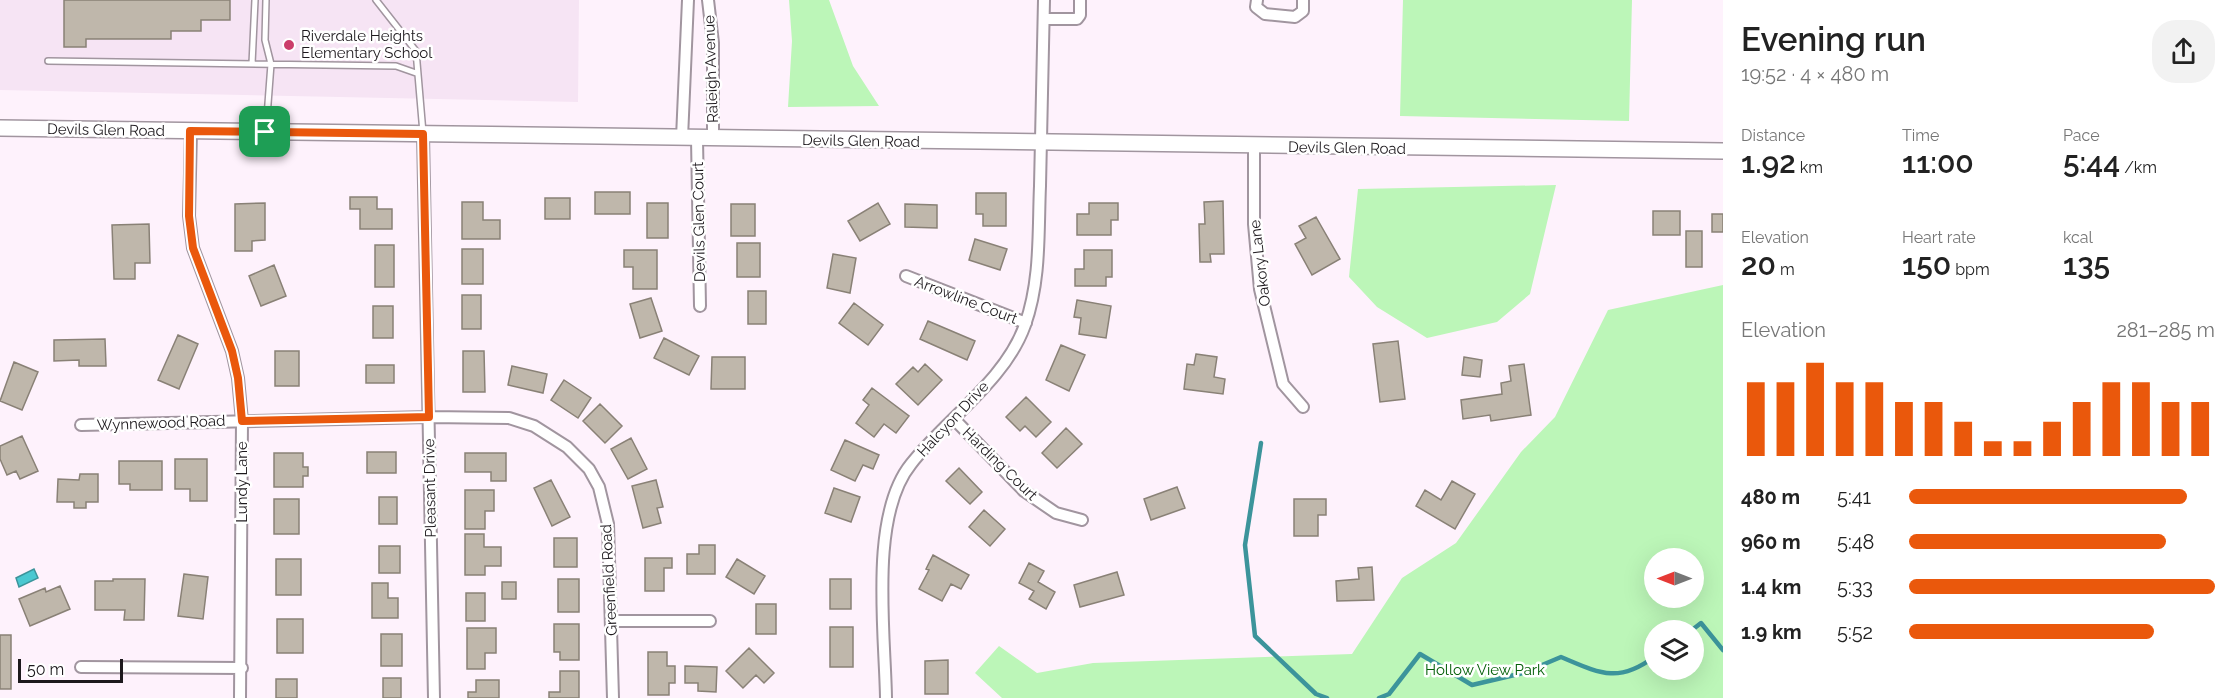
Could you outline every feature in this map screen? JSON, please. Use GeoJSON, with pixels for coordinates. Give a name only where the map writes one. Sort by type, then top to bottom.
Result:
{"type":"FeatureCollection","features":[{"type":"Feature","properties":{"kind":"main road","name":"Devils Glen Road"},"geometry":{"type":"LineString","coordinates":[[0,128],[1254,147],[1723,151]]}},
{"type":"Feature","properties":{"kind":"street","name":"Raleigh Avenue"},"geometry":{"type":"LineString","coordinates":[[688,0],[689,138]]}},
{"type":"Feature","properties":{"kind":"street","name":"Raleigh Avenue"},"geometry":{"type":"LineString","coordinates":[[708,0],[713,43],[714,139]]}},
{"type":"Feature","properties":{"kind":"street","name":"Halcyon Drive"},"geometry":{"type":"LineString","coordinates":[[886,698],[883,545],[888,513],[897,485],[911,464],[1016,347],[1026,323],[1037,278],[1044,0]]}},
{"type":"Feature","properties":{"kind":"street"},"geometry":{"type":"LineString","coordinates":[[1044,19],[1077,19],[1080,15],[1080,0]]}},
{"type":"Feature","properties":{"kind":"street"},"geometry":{"type":"LineString","coordinates":[[1257,0],[1256,7],[1265,14],[1295,17],[1304,11],[1303,0]]}},
{"type":"Feature","properties":{"kind":"street","name":"Lundy Lane"},"geometry":{"type":"LineString","coordinates":[[190,131],[189,216],[193,248],[232,351],[238,378],[242,421],[240,698]]}},
{"type":"Feature","properties":{"kind":"street","name":"Pleasant Drive"},"geometry":{"type":"LineString","coordinates":[[423,134],[434,698]]}},
{"type":"Feature","properties":{"kind":"street","name":"Devils Glen Court"},"geometry":{"type":"LineString","coordinates":[[689,138],[700,306]]}},
{"type":"Feature","properties":{"kind":"street","name":"Oakory Lane"},"geometry":{"type":"LineString","coordinates":[[1254,147],[1254,224],[1260,289],[1283,384],[1303,407]]}},
{"type":"Feature","properties":{"kind":"street","name":"Arrowline Court"},"geometry":{"type":"LineString","coordinates":[[906,276],[1026,323]]}},
{"type":"Feature","properties":{"kind":"street","name":"Greenfield Road"},"geometry":{"type":"LineString","coordinates":[[242,421],[429,417],[508,418],[534,426],[567,447],[589,469],[599,487],[608,524],[612,698]]}},
{"type":"Feature","properties":{"kind":"street","name":"Harding Court"},"geometry":{"type":"LineString","coordinates":[[954,418],[1024,491],[1056,513],[1082,520]]}},
{"type":"Feature","properties":{"kind":"street","name":"Wynnewood Road"},"geometry":{"type":"LineString","coordinates":[[81,425],[242,421]]}},
{"type":"Feature","properties":{"kind":"street"},"geometry":{"type":"LineString","coordinates":[[612,621],[710,621]]}},
{"type":"Feature","properties":{"kind":"street"},"geometry":{"type":"LineString","coordinates":[[81,667],[242,668]]}},
{"type":"Feature","properties":{"kind":"lane"},"geometry":{"type":"LineString","coordinates":[[252,64],[255,0]]}},
{"type":"Feature","properties":{"kind":"lane"},"geometry":{"type":"LineString","coordinates":[[265,132],[271,64],[265,40],[266,0]]}},
{"type":"Feature","properties":{"kind":"lane"},"geometry":{"type":"LineString","coordinates":[[376,0],[416,51],[416,73],[423,134]]}},
{"type":"Feature","properties":{"kind":"lane"},"geometry":{"type":"LineString","coordinates":[[48,61],[396,66],[416,73]]}},
{"type":"Feature","properties":{"kind":"shaded area","name":"Riverdale Heights Elementary School"},"geometry":{"type":"Polygon","coordinates":[[[0,0],[579,0],[578,102],[0,90],[0,0]]]}},
{"type":"Feature","properties":{"kind":"green space"},"geometry":{"type":"Polygon","coordinates":[[[789,0],[829,0],[853,66],[879,106],[788,107],[792,41],[789,0]]]}},
{"type":"Feature","properties":{"kind":"green space"},"geometry":{"type":"Polygon","coordinates":[[[1403,0],[1632,0],[1629,121],[1400,116],[1403,0]]]}},
{"type":"Feature","properties":{"kind":"green space"},"geometry":{"type":"Polygon","coordinates":[[[1556,185],[1530,294],[1497,322],[1427,338],[1377,307],[1349,277],[1358,189],[1556,185]]]}},
{"type":"Feature","properties":{"kind":"green space","name":"Hollow View Park"},"geometry":{"type":"Polygon","coordinates":[[[1723,285],[1723,698],[1002,698],[975,673],[999,646],[1037,673],[1093,663],[1352,654],[1402,578],[1456,543],[1521,452],[1555,417],[1608,310],[1723,285]]]}},
{"type":"Feature","properties":{"kind":"water"},"geometry":{"type":"Polygon","coordinates":[[[34,569],[38,578],[19,587],[16,578],[34,569]]]}},
{"type":"Feature","properties":{"kind":"building"},"geometry":{"type":"Polygon","coordinates":[[[64,0],[230,0],[230,20],[201,20],[201,31],[171,31],[171,39],[86,39],[86,47],[64,47],[64,0]]]}},
{"type":"Feature","properties":{"kind":"building"},"geometry":{"type":"Polygon","coordinates":[[[595,192],[630,192],[630,214],[595,214],[595,192]]]}},
{"type":"Feature","properties":{"kind":"building"},"geometry":{"type":"Polygon","coordinates":[[[976,193],[1006,193],[1006,226],[983,226],[983,214],[976,214],[976,193]]]}},
{"type":"Feature","properties":{"kind":"building"},"geometry":{"type":"Polygon","coordinates":[[[350,197],[377,197],[377,209],[392,209],[392,229],[360,229],[360,209],[350,209],[350,197]]]}},
{"type":"Feature","properties":{"kind":"building"},"geometry":{"type":"Polygon","coordinates":[[[545,198],[570,198],[570,219],[545,219],[545,198]]]}},
{"type":"Feature","properties":{"kind":"building"},"geometry":{"type":"Polygon","coordinates":[[[1223,201],[1224,254],[1210,254],[1211,262],[1200,262],[1199,224],[1205,224],[1204,202],[1223,201]]]}},
{"type":"Feature","properties":{"kind":"building"},"geometry":{"type":"Polygon","coordinates":[[[462,202],[483,202],[483,220],[500,220],[500,239],[462,239],[462,202]]]}},
{"type":"Feature","properties":{"kind":"building"},"geometry":{"type":"Polygon","coordinates":[[[265,203],[265,240],[252,241],[252,251],[235,251],[235,204],[265,203]]]}},
{"type":"Feature","properties":{"kind":"building"},"geometry":{"type":"Polygon","coordinates":[[[647,203],[668,203],[668,238],[647,238],[647,203]]]}},
{"type":"Feature","properties":{"kind":"building"},"geometry":{"type":"Polygon","coordinates":[[[878,203],[890,224],[860,241],[848,221],[878,203]]]}},
{"type":"Feature","properties":{"kind":"building"},"geometry":{"type":"Polygon","coordinates":[[[1089,203],[1118,203],[1118,220],[1111,220],[1111,235],[1077,235],[1077,214],[1089,214],[1089,203]]]}},
{"type":"Feature","properties":{"kind":"building"},"geometry":{"type":"Polygon","coordinates":[[[731,204],[755,204],[755,236],[731,236],[731,204]]]}},
{"type":"Feature","properties":{"kind":"building"},"geometry":{"type":"Polygon","coordinates":[[[905,204],[937,205],[937,228],[905,227],[905,204]]]}},
{"type":"Feature","properties":{"kind":"building"},"geometry":{"type":"Polygon","coordinates":[[[1653,211],[1680,211],[1680,235],[1653,235],[1653,211]]]}},
{"type":"Feature","properties":{"kind":"building"},"geometry":{"type":"Polygon","coordinates":[[[1712,214],[1723,214],[1723,232],[1712,232],[1712,214]]]}},
{"type":"Feature","properties":{"kind":"building"},"geometry":{"type":"Polygon","coordinates":[[[1316,217],[1340,259],[1312,275],[1295,244],[1306,238],[1299,226],[1316,217]]]}},
{"type":"Feature","properties":{"kind":"building"},"geometry":{"type":"Polygon","coordinates":[[[149,224],[150,263],[135,263],[135,279],[114,279],[112,225],[149,224]]]}},
{"type":"Feature","properties":{"kind":"building"},"geometry":{"type":"Polygon","coordinates":[[[1686,231],[1702,231],[1702,267],[1686,267],[1686,231]]]}},
{"type":"Feature","properties":{"kind":"building"},"geometry":{"type":"Polygon","coordinates":[[[975,239],[1007,249],[1000,270],[969,260],[975,239]]]}},
{"type":"Feature","properties":{"kind":"building"},"geometry":{"type":"Polygon","coordinates":[[[737,243],[760,243],[760,277],[737,277],[737,243]]]}},
{"type":"Feature","properties":{"kind":"building"},"geometry":{"type":"Polygon","coordinates":[[[375,245],[394,245],[394,287],[375,287],[375,245]]]}},
{"type":"Feature","properties":{"kind":"building"},"geometry":{"type":"Polygon","coordinates":[[[462,249],[483,249],[483,284],[462,284],[462,249]]]}},
{"type":"Feature","properties":{"kind":"building"},"geometry":{"type":"Polygon","coordinates":[[[624,250],[657,250],[657,289],[633,289],[633,267],[624,267],[624,250]]]}},
{"type":"Feature","properties":{"kind":"building"},"geometry":{"type":"Polygon","coordinates":[[[1084,250],[1112,250],[1112,277],[1106,277],[1106,286],[1075,286],[1075,269],[1084,269],[1084,250]]]}},
{"type":"Feature","properties":{"kind":"building"},"geometry":{"type":"Polygon","coordinates":[[[833,254],[856,258],[850,293],[827,288],[833,254]]]}},
{"type":"Feature","properties":{"kind":"building"},"geometry":{"type":"Polygon","coordinates":[[[274,265],[286,296],[261,306],[249,276],[274,265]]]}},
{"type":"Feature","properties":{"kind":"building"},"geometry":{"type":"Polygon","coordinates":[[[748,291],[766,291],[766,324],[748,324],[748,291]]]}},
{"type":"Feature","properties":{"kind":"building"},"geometry":{"type":"Polygon","coordinates":[[[462,295],[481,295],[481,329],[462,329],[462,295]]]}},
{"type":"Feature","properties":{"kind":"building"},"geometry":{"type":"Polygon","coordinates":[[[651,298],[662,331],[640,338],[630,304],[651,298]]]}},
{"type":"Feature","properties":{"kind":"building"},"geometry":{"type":"Polygon","coordinates":[[[1077,300],[1111,306],[1106,338],[1079,334],[1081,318],[1074,317],[1077,300]]]}},
{"type":"Feature","properties":{"kind":"building"},"geometry":{"type":"Polygon","coordinates":[[[854,303],[883,325],[868,345],[839,323],[854,303]]]}},
{"type":"Feature","properties":{"kind":"building"},"geometry":{"type":"Polygon","coordinates":[[[373,306],[393,306],[393,338],[373,338],[373,306]]]}},
{"type":"Feature","properties":{"kind":"building"},"geometry":{"type":"Polygon","coordinates":[[[928,321],[975,341],[967,360],[920,339],[928,321]]]}},
{"type":"Feature","properties":{"kind":"building"},"geometry":{"type":"Polygon","coordinates":[[[178,335],[198,344],[179,389],[158,380],[178,335]]]}},
{"type":"Feature","properties":{"kind":"building"},"geometry":{"type":"Polygon","coordinates":[[[664,338],[699,356],[689,375],[654,358],[664,338]]]}},
{"type":"Feature","properties":{"kind":"building"},"geometry":{"type":"Polygon","coordinates":[[[105,339],[106,366],[79,366],[79,360],[54,361],[54,340],[105,339]]]}},
{"type":"Feature","properties":{"kind":"building"},"geometry":{"type":"Polygon","coordinates":[[[1398,341],[1405,399],[1380,402],[1373,344],[1398,341]]]}},
{"type":"Feature","properties":{"kind":"building"},"geometry":{"type":"Polygon","coordinates":[[[1061,345],[1085,355],[1069,391],[1046,380],[1061,345]]]}},
{"type":"Feature","properties":{"kind":"building"},"geometry":{"type":"Polygon","coordinates":[[[275,351],[299,351],[299,386],[275,386],[275,351]]]}},
{"type":"Feature","properties":{"kind":"building"},"geometry":{"type":"Polygon","coordinates":[[[463,351],[484,351],[485,392],[463,392],[463,351]]]}},
{"type":"Feature","properties":{"kind":"building"},"geometry":{"type":"Polygon","coordinates":[[[1196,354],[1217,357],[1214,377],[1225,379],[1223,394],[1184,389],[1187,364],[1194,365],[1196,354]]]}},
{"type":"Feature","properties":{"kind":"building"},"geometry":{"type":"Polygon","coordinates":[[[712,357],[745,357],[745,389],[711,389],[712,357]]]}},
{"type":"Feature","properties":{"kind":"building"},"geometry":{"type":"Polygon","coordinates":[[[1464,357],[1482,360],[1480,377],[1462,375],[1464,357]]]}},
{"type":"Feature","properties":{"kind":"building"},"geometry":{"type":"Polygon","coordinates":[[[14,362],[38,372],[22,410],[0,401],[14,362]]]}},
{"type":"Feature","properties":{"kind":"building"},"geometry":{"type":"Polygon","coordinates":[[[925,364],[942,380],[918,405],[896,384],[913,367],[918,372],[925,364]]]}},
{"type":"Feature","properties":{"kind":"building"},"geometry":{"type":"Polygon","coordinates":[[[1524,364],[1531,415],[1491,421],[1490,415],[1463,419],[1461,400],[1502,394],[1501,383],[1511,381],[1509,366],[1524,364]]]}},
{"type":"Feature","properties":{"kind":"building"},"geometry":{"type":"Polygon","coordinates":[[[366,365],[394,365],[394,383],[366,383],[366,365]]]}},
{"type":"Feature","properties":{"kind":"building"},"geometry":{"type":"Polygon","coordinates":[[[512,366],[547,374],[543,393],[508,385],[512,366]]]}},
{"type":"Feature","properties":{"kind":"building"},"geometry":{"type":"Polygon","coordinates":[[[564,380],[591,398],[578,418],[551,400],[564,380]]]}},
{"type":"Feature","properties":{"kind":"building"},"geometry":{"type":"Polygon","coordinates":[[[872,388],[909,416],[896,433],[884,424],[874,437],[856,423],[869,405],[863,400],[872,388]]]}},
{"type":"Feature","properties":{"kind":"building"},"geometry":{"type":"Polygon","coordinates":[[[1026,397],[1051,422],[1036,437],[1025,426],[1020,431],[1006,417],[1026,397]]]}},
{"type":"Feature","properties":{"kind":"building"},"geometry":{"type":"Polygon","coordinates":[[[600,404],[622,426],[605,443],[583,421],[600,404]]]}},
{"type":"Feature","properties":{"kind":"building"},"geometry":{"type":"Polygon","coordinates":[[[1066,428],[1082,444],[1057,468],[1042,453],[1066,428]]]}},
{"type":"Feature","properties":{"kind":"building"},"geometry":{"type":"Polygon","coordinates":[[[22,436],[38,471],[20,479],[16,471],[7,475],[0,459],[0,446],[22,436]]]}},
{"type":"Feature","properties":{"kind":"building"},"geometry":{"type":"Polygon","coordinates":[[[631,438],[647,469],[628,479],[611,449],[631,438]]]}},
{"type":"Feature","properties":{"kind":"building"},"geometry":{"type":"Polygon","coordinates":[[[845,440],[879,455],[873,469],[863,465],[855,481],[831,470],[845,440]]]}},
{"type":"Feature","properties":{"kind":"building"},"geometry":{"type":"Polygon","coordinates":[[[367,452],[396,452],[396,473],[367,473],[367,452]]]}},
{"type":"Feature","properties":{"kind":"building"},"geometry":{"type":"Polygon","coordinates":[[[274,453],[303,453],[303,467],[308,467],[308,476],[303,476],[303,487],[274,487],[274,453]]]}},
{"type":"Feature","properties":{"kind":"building"},"geometry":{"type":"Polygon","coordinates":[[[465,453],[506,453],[506,481],[491,481],[491,472],[465,472],[465,453]]]}},
{"type":"Feature","properties":{"kind":"building"},"geometry":{"type":"Polygon","coordinates":[[[175,459],[207,459],[207,501],[190,501],[190,489],[175,489],[175,459]]]}},
{"type":"Feature","properties":{"kind":"building"},"geometry":{"type":"Polygon","coordinates":[[[119,461],[162,461],[162,490],[130,490],[130,484],[119,484],[119,461]]]}},
{"type":"Feature","properties":{"kind":"building"},"geometry":{"type":"Polygon","coordinates":[[[959,468],[982,492],[970,504],[946,481],[959,468]]]}},
{"type":"Feature","properties":{"kind":"building"},"geometry":{"type":"Polygon","coordinates":[[[80,474],[98,474],[98,502],[86,502],[86,508],[74,508],[74,502],[57,502],[58,479],[79,480],[80,474]]]}},
{"type":"Feature","properties":{"kind":"building"},"geometry":{"type":"Polygon","coordinates":[[[551,480],[570,517],[552,526],[534,488],[551,480]]]}},
{"type":"Feature","properties":{"kind":"building"},"geometry":{"type":"Polygon","coordinates":[[[656,480],[663,507],[657,508],[661,523],[643,528],[632,486],[656,480]]]}},
{"type":"Feature","properties":{"kind":"building"},"geometry":{"type":"Polygon","coordinates":[[[1452,481],[1475,494],[1455,529],[1416,506],[1425,490],[1441,500],[1452,481]]]}},
{"type":"Feature","properties":{"kind":"building"},"geometry":{"type":"Polygon","coordinates":[[[1177,487],[1185,508],[1151,520],[1144,499],[1177,487]]]}},
{"type":"Feature","properties":{"kind":"building"},"geometry":{"type":"Polygon","coordinates":[[[834,488],[860,497],[851,522],[825,513],[834,488]]]}},
{"type":"Feature","properties":{"kind":"building"},"geometry":{"type":"Polygon","coordinates":[[[465,490],[494,490],[494,511],[485,511],[485,529],[465,529],[465,490]]]}},
{"type":"Feature","properties":{"kind":"building"},"geometry":{"type":"Polygon","coordinates":[[[379,497],[397,497],[397,524],[379,524],[379,497]]]}},
{"type":"Feature","properties":{"kind":"building"},"geometry":{"type":"Polygon","coordinates":[[[274,499],[299,499],[299,534],[274,534],[274,499]]]}},
{"type":"Feature","properties":{"kind":"building"},"geometry":{"type":"Polygon","coordinates":[[[1294,499],[1326,499],[1326,515],[1318,515],[1318,536],[1294,536],[1294,499]]]}},
{"type":"Feature","properties":{"kind":"building"},"geometry":{"type":"Polygon","coordinates":[[[984,510],[1005,529],[990,546],[969,527],[984,510]]]}},
{"type":"Feature","properties":{"kind":"building"},"geometry":{"type":"Polygon","coordinates":[[[465,534],[484,534],[484,547],[501,547],[501,566],[485,566],[485,575],[465,575],[465,534]]]}},
{"type":"Feature","properties":{"kind":"building"},"geometry":{"type":"Polygon","coordinates":[[[554,538],[577,538],[577,567],[554,567],[554,538]]]}},
{"type":"Feature","properties":{"kind":"building"},"geometry":{"type":"Polygon","coordinates":[[[699,545],[715,545],[715,574],[687,574],[687,554],[699,554],[699,545]]]}},
{"type":"Feature","properties":{"kind":"building"},"geometry":{"type":"Polygon","coordinates":[[[379,546],[400,546],[400,573],[379,573],[379,546]]]}},
{"type":"Feature","properties":{"kind":"building"},"geometry":{"type":"Polygon","coordinates":[[[933,555],[969,575],[961,589],[951,584],[942,601],[919,589],[929,570],[926,569],[933,555]]]}},
{"type":"Feature","properties":{"kind":"building"},"geometry":{"type":"Polygon","coordinates":[[[645,558],[672,558],[672,568],[664,568],[664,591],[645,591],[645,558]]]}},
{"type":"Feature","properties":{"kind":"building"},"geometry":{"type":"Polygon","coordinates":[[[276,559],[301,559],[301,595],[276,595],[276,559]]]}},
{"type":"Feature","properties":{"kind":"building"},"geometry":{"type":"Polygon","coordinates":[[[737,559],[765,576],[754,594],[726,577],[737,559]]]}},
{"type":"Feature","properties":{"kind":"building"},"geometry":{"type":"Polygon","coordinates":[[[1029,563],[1044,571],[1038,582],[1055,592],[1046,609],[1029,599],[1034,591],[1019,583],[1029,563]]]}},
{"type":"Feature","properties":{"kind":"building"},"geometry":{"type":"Polygon","coordinates":[[[1372,567],[1374,600],[1337,601],[1336,581],[1359,579],[1358,568],[1372,567]]]}},
{"type":"Feature","properties":{"kind":"building"},"geometry":{"type":"Polygon","coordinates":[[[1117,572],[1124,595],[1080,607],[1074,585],[1117,572]]]}},
{"type":"Feature","properties":{"kind":"building"},"geometry":{"type":"Polygon","coordinates":[[[184,574],[208,577],[203,619],[178,616],[184,574]]]}},
{"type":"Feature","properties":{"kind":"building"},"geometry":{"type":"Polygon","coordinates":[[[113,579],[145,579],[144,620],[124,620],[125,610],[95,610],[95,581],[113,581],[113,579]]]}},
{"type":"Feature","properties":{"kind":"building"},"geometry":{"type":"Polygon","coordinates":[[[558,579],[579,579],[579,612],[558,612],[558,579]]]}},
{"type":"Feature","properties":{"kind":"building"},"geometry":{"type":"Polygon","coordinates":[[[830,579],[851,579],[851,609],[830,609],[830,579]]]}},
{"type":"Feature","properties":{"kind":"building"},"geometry":{"type":"Polygon","coordinates":[[[502,582],[516,582],[516,599],[502,599],[502,582]]]}},
{"type":"Feature","properties":{"kind":"building"},"geometry":{"type":"Polygon","coordinates":[[[372,583],[388,583],[388,598],[398,598],[398,618],[372,618],[372,583]]]}},
{"type":"Feature","properties":{"kind":"building"},"geometry":{"type":"Polygon","coordinates":[[[60,586],[70,609],[30,626],[19,599],[45,588],[46,592],[60,586]]]}},
{"type":"Feature","properties":{"kind":"building"},"geometry":{"type":"Polygon","coordinates":[[[466,593],[485,593],[485,621],[466,621],[466,593]]]}},
{"type":"Feature","properties":{"kind":"building"},"geometry":{"type":"Polygon","coordinates":[[[756,604],[776,604],[776,634],[756,634],[756,604]]]}},
{"type":"Feature","properties":{"kind":"building"},"geometry":{"type":"Polygon","coordinates":[[[277,619],[303,619],[303,653],[277,653],[277,619]]]}},
{"type":"Feature","properties":{"kind":"building"},"geometry":{"type":"Polygon","coordinates":[[[554,624],[579,624],[579,660],[560,660],[560,652],[554,652],[554,624]]]}},
{"type":"Feature","properties":{"kind":"building"},"geometry":{"type":"Polygon","coordinates":[[[830,627],[853,627],[853,667],[830,667],[830,627]]]}},
{"type":"Feature","properties":{"kind":"building"},"geometry":{"type":"Polygon","coordinates":[[[467,628],[496,628],[496,653],[485,653],[485,669],[467,669],[467,628]]]}},
{"type":"Feature","properties":{"kind":"building"},"geometry":{"type":"Polygon","coordinates":[[[381,634],[402,634],[402,666],[381,666],[381,634]]]}},
{"type":"Feature","properties":{"kind":"building"},"geometry":{"type":"Polygon","coordinates":[[[0,635],[11,635],[11,689],[0,689],[0,635]]]}},
{"type":"Feature","properties":{"kind":"building"},"geometry":{"type":"Polygon","coordinates":[[[749,648],[774,673],[764,683],[756,675],[743,688],[726,671],[749,648]]]}},
{"type":"Feature","properties":{"kind":"building"},"geometry":{"type":"Polygon","coordinates":[[[648,652],[667,652],[667,666],[675,666],[675,683],[669,683],[669,695],[648,695],[648,652]]]}},
{"type":"Feature","properties":{"kind":"building"},"geometry":{"type":"Polygon","coordinates":[[[948,660],[948,694],[925,694],[925,661],[948,660]]]}},
{"type":"Feature","properties":{"kind":"building"},"geometry":{"type":"Polygon","coordinates":[[[685,666],[717,667],[716,692],[698,691],[698,683],[685,683],[685,666]]]}},
{"type":"Feature","properties":{"kind":"building"},"geometry":{"type":"Polygon","coordinates":[[[560,671],[579,671],[579,698],[549,698],[549,692],[560,692],[560,671]]]}},
{"type":"Feature","properties":{"kind":"building"},"geometry":{"type":"Polygon","coordinates":[[[383,678],[401,678],[401,698],[383,698],[383,678]]]}},
{"type":"Feature","properties":{"kind":"building"},"geometry":{"type":"Polygon","coordinates":[[[276,679],[297,679],[297,698],[276,698],[276,679]]]}},
{"type":"Feature","properties":{"kind":"building"},"geometry":{"type":"Polygon","coordinates":[[[476,680],[499,680],[499,698],[468,698],[468,692],[476,692],[476,680]]]}},
{"type":"Feature","properties":{"kind":"waterway"},"geometry":{"type":"LineString","coordinates":[[1261,443],[1245,545],[1255,636],[1316,694],[1327,698]]}},
{"type":"Feature","properties":{"kind":"waterway"},"geometry":{"type":"LineString","coordinates":[[1704,627],[1723,650]]}},
{"type":"Feature","properties":{"kind":"waterway"},"geometry":{"type":"LineString","coordinates":[[1379,698],[1389,694],[1420,654],[1472,685],[1523,673],[1561,657],[1586,668],[1608,673],[1630,671],[1644,663]]}},
{"type":"Feature","properties":{"kind":"place","name":"Riverdale Heights Elementary School"},"geometry":{"type":"Point","coordinates":[289,45]}},
{"type":"Feature","properties":{"kind":"route"},"geometry":{"type":"LineString","coordinates":[[190,131],[265,132],[423,134],[429,417],[242,421],[238,378],[232,351],[193,248],[189,216],[190,131]]}}]}
